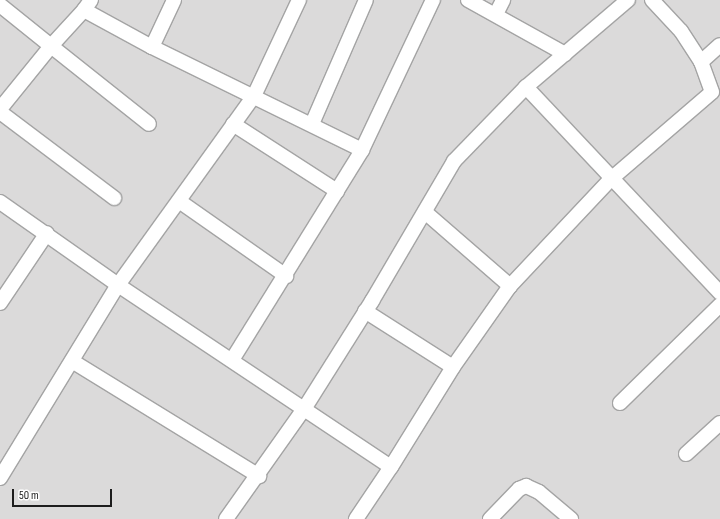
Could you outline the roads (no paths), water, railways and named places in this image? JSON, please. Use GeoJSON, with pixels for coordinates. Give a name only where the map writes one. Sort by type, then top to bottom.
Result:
{"type":"FeatureCollection","features":[{"type":"Feature","properties":{"kind":"street"},"geometry":{"type":"LineString","coordinates":[[152,47],[174,0]]}},
{"type":"Feature","properties":{"kind":"street"},"geometry":{"type":"LineString","coordinates":[[0,478],[31,423],[72,361],[118,285],[254,96],[299,0]]}},
{"type":"Feature","properties":{"kind":"street"},"geometry":{"type":"LineString","coordinates":[[312,124],[366,0]]}},
{"type":"Feature","properties":{"kind":"street"},"geometry":{"type":"LineString","coordinates":[[232,360],[286,276],[362,150],[433,0]]}},
{"type":"Feature","properties":{"kind":"street"},"geometry":{"type":"LineString","coordinates":[[468,0],[496,14],[565,54]]}},
{"type":"Feature","properties":{"kind":"street"},"geometry":{"type":"LineString","coordinates":[[496,14],[503,0]]}},
{"type":"Feature","properties":{"kind":"street"},"geometry":{"type":"LineString","coordinates":[[226,519],[258,476],[304,408],[426,212],[454,161],[526,87],[628,0]]}},
{"type":"Feature","properties":{"kind":"street"},"geometry":{"type":"LineString","coordinates":[[356,519],[391,467],[453,367],[510,286],[612,179],[716,93],[701,62],[681,31],[652,0]]}},
{"type":"Feature","properties":{"kind":"street"},"geometry":{"type":"LineString","coordinates":[[0,5],[150,124]]}},
{"type":"Feature","properties":{"kind":"street"},"geometry":{"type":"LineString","coordinates":[[114,198],[0,111],[51,46],[88,5],[152,47],[312,124],[362,150]]}},
{"type":"Feature","properties":{"kind":"street"},"geometry":{"type":"LineString","coordinates":[[701,62],[720,45]]}},
{"type":"Feature","properties":{"kind":"street"},"geometry":{"type":"LineString","coordinates":[[526,87],[720,293]]}},
{"type":"Feature","properties":{"kind":"street"},"geometry":{"type":"LineString","coordinates":[[233,124],[337,191]]}},
{"type":"Feature","properties":{"kind":"street"},"geometry":{"type":"LineString","coordinates":[[179,201],[286,276]]}},
{"type":"Feature","properties":{"kind":"street"},"geometry":{"type":"LineString","coordinates":[[0,202],[118,285],[391,467]]}},
{"type":"Feature","properties":{"kind":"street"},"geometry":{"type":"LineString","coordinates":[[426,212],[510,286]]}},
{"type":"Feature","properties":{"kind":"street"},"geometry":{"type":"LineString","coordinates":[[0,303],[46,234]]}},
{"type":"Feature","properties":{"kind":"street"},"geometry":{"type":"LineString","coordinates":[[620,403],[720,305]]}},
{"type":"Feature","properties":{"kind":"street"},"geometry":{"type":"LineString","coordinates":[[365,312],[453,367]]}},
{"type":"Feature","properties":{"kind":"street"},"geometry":{"type":"LineString","coordinates":[[72,361],[258,476]]}},
{"type":"Feature","properties":{"kind":"street"},"geometry":{"type":"LineString","coordinates":[[686,454],[720,423]]}},
{"type":"Feature","properties":{"kind":"street"},"geometry":{"type":"LineString","coordinates":[[490,519],[519,488],[526,486],[539,492],[571,519]]}}]}
